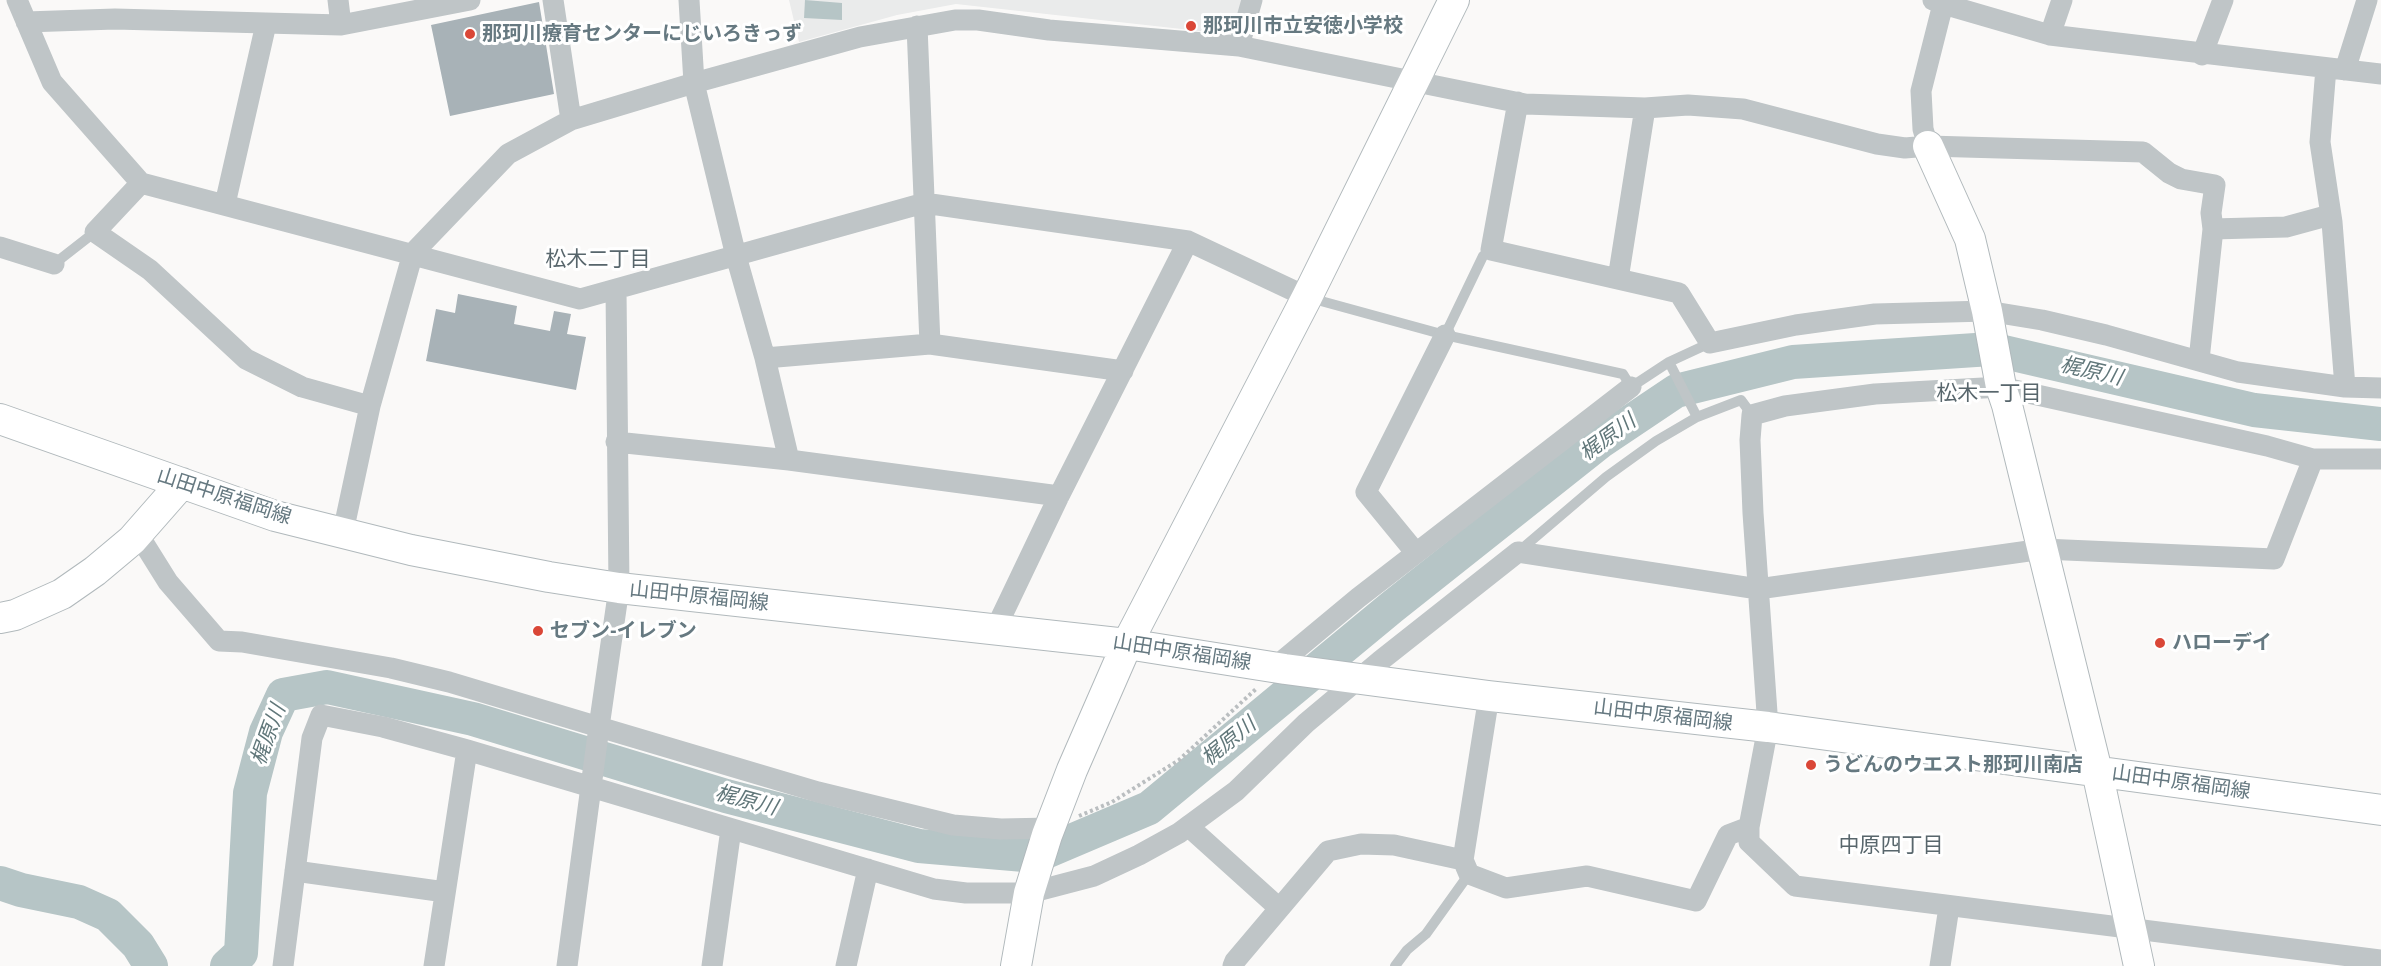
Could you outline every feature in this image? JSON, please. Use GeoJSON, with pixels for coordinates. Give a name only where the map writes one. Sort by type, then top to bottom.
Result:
{"type":"FeatureCollection","features":[{"type":"Feature","properties":{"kind":"main road"},"geometry":{"type":"LineString","coordinates":[[1016,966],[1030,889],[1049,832],[1072,770],[1127,644],[1306,297],[1454,0]]}},
{"type":"Feature","properties":{"kind":"main road"},"geometry":{"type":"LineString","coordinates":[[1928,146],[1970,239],[1987,311],[2001,387],[2097,771],[2139,966]]}},
{"type":"Feature","properties":{"kind":"main road","name":"山田中原福岡線"},"geometry":{"type":"LineString","coordinates":[[0,419],[275,516],[411,550],[549,577],[619,588],[1127,644],[1280,668],[1489,696],[1768,728],[2381,810]]}},
{"type":"Feature","properties":{"kind":"main road"},"geometry":{"type":"LineString","coordinates":[[0,618],[15,615],[62,594],[96,571],[138,534],[182,483]]}},
{"type":"Feature","properties":{"kind":"street"},"geometry":{"type":"LineString","coordinates":[[17,0],[52,82],[141,183],[413,253],[580,299],[924,203],[1188,241],[1306,297]]}},
{"type":"Feature","properties":{"kind":"street"},"geometry":{"type":"LineString","coordinates":[[338,0],[341,25]]}},
{"type":"Feature","properties":{"kind":"street"},"geometry":{"type":"LineString","coordinates":[[26,22],[115,19],[341,25],[470,0]]}},
{"type":"Feature","properties":{"kind":"street"},"geometry":{"type":"LineString","coordinates":[[553,0],[571,120]]}},
{"type":"Feature","properties":{"kind":"street"},"geometry":{"type":"LineString","coordinates":[[689,0],[694,82],[789,460]]}},
{"type":"Feature","properties":{"kind":"street"},"geometry":{"type":"LineString","coordinates":[[1239,46],[1252,0]]}},
{"type":"Feature","properties":{"kind":"street"},"geometry":{"type":"LineString","coordinates":[[2050,35],[2062,0]]}},
{"type":"Feature","properties":{"kind":"street"},"geometry":{"type":"LineString","coordinates":[[2202,55],[2223,0]]}},
{"type":"Feature","properties":{"kind":"street"},"geometry":{"type":"LineString","coordinates":[[2345,387],[2330,215],[2320,142],[2335,69],[2367,0]]}},
{"type":"Feature","properties":{"kind":"street"},"geometry":{"type":"LineString","coordinates":[[1928,146],[1923,129],[1921,91],[1938,2],[2050,35],[2202,55],[2381,74]]}},
{"type":"Feature","properties":{"kind":"street"},"geometry":{"type":"LineString","coordinates":[[343,532],[370,405],[413,253],[508,154],[571,120],[694,82],[860,37],[955,20],[978,20],[1049,30],[1239,46],[1518,102],[1565,106],[1645,108],[1688,105],[1743,109],[1877,144],[1905,148],[1928,146],[2143,152],[2169,173],[2181,179],[2215,184],[2211,213],[2213,229],[2199,360]]}},
{"type":"Feature","properties":{"kind":"street"},"geometry":{"type":"LineString","coordinates":[[225,204],[266,24]]}},
{"type":"Feature","properties":{"kind":"street"},"geometry":{"type":"LineString","coordinates":[[917,26],[930,344]]}},
{"type":"Feature","properties":{"kind":"street"},"geometry":{"type":"LineString","coordinates":[[1518,102],[1491,250],[1679,293],[1710,343],[1796,325],[1875,314],[1987,311],[2042,320],[2238,372],[2345,387],[2381,388]]}},
{"type":"Feature","properties":{"kind":"street"},"geometry":{"type":"LineString","coordinates":[[1618,279],[1645,108]]}},
{"type":"Feature","properties":{"kind":"street"},"geometry":{"type":"LineString","coordinates":[[141,183],[95,232],[150,270],[246,359],[302,387],[370,405]]}},
{"type":"Feature","properties":{"kind":"street"},"geometry":{"type":"LineString","coordinates":[[2213,229],[2286,227],[2330,215]]}},
{"type":"Feature","properties":{"kind":"street"},"geometry":{"type":"LineString","coordinates":[[995,630],[1059,496],[1188,241]]}},
{"type":"Feature","properties":{"kind":"street"},"geometry":{"type":"LineString","coordinates":[[0,247],[54,264]]}},
{"type":"Feature","properties":{"kind":"street"},"geometry":{"type":"LineString","coordinates":[[567,966],[619,588],[616,289]]}},
{"type":"Feature","properties":{"kind":"street"},"geometry":{"type":"LineString","coordinates":[[1416,553],[1366,492],[1445,335]]}},
{"type":"Feature","properties":{"kind":"street"},"geometry":{"type":"LineString","coordinates":[[765,358],[930,344],[1123,371]]}},
{"type":"Feature","properties":{"kind":"street"},"geometry":{"type":"LineString","coordinates":[[1280,668],[1416,553],[1631,387]]}},
{"type":"Feature","properties":{"kind":"street"},"geometry":{"type":"LineString","coordinates":[[2381,459],[2313,459],[2267,446],[2001,387],[1875,394],[1785,406],[1752,415],[1750,440],[1768,728],[1749,827],[1749,842],[1795,886],[2381,960]]}},
{"type":"Feature","properties":{"kind":"street"},"geometry":{"type":"LineString","coordinates":[[616,442],[789,460],[1059,496]]}},
{"type":"Feature","properties":{"kind":"street"},"geometry":{"type":"LineString","coordinates":[[283,966],[312,738],[321,715],[383,727],[467,750],[934,889],[966,893],[1030,889],[1094,876],[1139,855],[1188,826],[1236,791],[1350,677],[1518,552],[1758,590],[2043,549],[2274,559],[2313,459]]}},
{"type":"Feature","properties":{"kind":"street"},"geometry":{"type":"LineString","coordinates":[[138,534],[168,582],[219,641],[254,644],[392,668],[448,682],[818,792],[953,825],[1049,832]]}},
{"type":"Feature","properties":{"kind":"street"},"geometry":{"type":"LineString","coordinates":[[1466,867],[1489,696]]}},
{"type":"Feature","properties":{"kind":"street"},"geometry":{"type":"LineString","coordinates":[[434,966],[467,750]]}},
{"type":"Feature","properties":{"kind":"street"},"geometry":{"type":"LineString","coordinates":[[1188,826],[1279,908]]}},
{"type":"Feature","properties":{"kind":"street"},"geometry":{"type":"LineString","coordinates":[[1233,966],[1328,850],[1361,844],[1394,845],[1466,867],[1506,888],[1587,876],[1696,901],[1728,835],[1749,827]]}},
{"type":"Feature","properties":{"kind":"street"},"geometry":{"type":"LineString","coordinates":[[712,966],[730,829]]}},
{"type":"Feature","properties":{"kind":"street"},"geometry":{"type":"LineString","coordinates":[[846,966],[868,869]]}},
{"type":"Feature","properties":{"kind":"street"},"geometry":{"type":"LineString","coordinates":[[295,871],[446,892]]}},
{"type":"Feature","properties":{"kind":"street"},"geometry":{"type":"LineString","coordinates":[[1940,966],[1948,907]]}},
{"type":"Feature","properties":{"kind":"lane"},"geometry":{"type":"LineString","coordinates":[[54,264],[95,232]]}},
{"type":"Feature","properties":{"kind":"lane"},"geometry":{"type":"LineString","coordinates":[[1445,335],[1483,256],[1491,250]]}},
{"type":"Feature","properties":{"kind":"lane"},"geometry":{"type":"LineString","coordinates":[[1306,297],[1445,335],[1623,374],[1631,387],[1710,343]]}},
{"type":"Feature","properties":{"kind":"lane"},"geometry":{"type":"LineString","coordinates":[[1671,365],[1696,415]]}},
{"type":"Feature","properties":{"kind":"lane"},"geometry":{"type":"LineString","coordinates":[[1518,552],[1606,477],[1696,415],[1741,400],[1752,415]]}},
{"type":"Feature","properties":{"kind":"lane"},"geometry":{"type":"LineString","coordinates":[[1395,966],[1407,950],[1426,934],[1466,867]]}},
{"type":"Feature","properties":{"kind":"path"},"geometry":{"type":"LineString","coordinates":[[1049,832],[1112,802],[1179,760],[1280,668]]}},
{"type":"Feature","properties":{"kind":"shaded area","name":"那珂川市立安徳小学校"},"geometry":{"type":"Polygon","coordinates":[[[789,0],[1248,0],[1236,35],[956,4],[897,15],[799,42],[789,0]]]}},
{"type":"Feature","properties":{"kind":"shaded area"},"geometry":{"type":"Polygon","coordinates":[[[805,0],[842,3],[842,20],[804,18],[805,0]]]}},
{"type":"Feature","properties":{"kind":"building"},"geometry":{"type":"Polygon","coordinates":[[[539,2],[554,94],[450,116],[431,25],[539,2]]]}},
{"type":"Feature","properties":{"kind":"building"},"geometry":{"type":"Polygon","coordinates":[[[458,294],[517,306],[514,324],[550,331],[554,311],[571,314],[567,334],[586,337],[576,390],[426,361],[436,309],[455,313],[458,294]]]}},
{"type":"Feature","properties":{"kind":"waterway","name":"梶原川"},"geometry":{"type":"LineString","coordinates":[[227,966],[241,953],[250,793],[266,732],[283,695],[327,687],[473,719],[726,796],[919,846],[1036,856],[1149,808],[1392,607],[1600,442],[1676,391],[1793,362],[1991,349],[2254,410],[2381,424]]}},
{"type":"Feature","properties":{"kind":"waterway","name":"梶原川"},"geometry":{"type":"LineString","coordinates":[[0,883],[21,890],[79,902],[108,915],[138,945],[151,966]]}},
{"type":"Feature","properties":{"kind":"place","name":"那珂川市立安徳小学校"},"geometry":{"type":"Point","coordinates":[1191,26]}},
{"type":"Feature","properties":{"kind":"place","name":"那珂川療育センターにじいろきっず"},"geometry":{"type":"Point","coordinates":[470,34]}},
{"type":"Feature","properties":{"kind":"place","name":"セブン-イレブン"},"geometry":{"type":"Point","coordinates":[538,631]}},
{"type":"Feature","properties":{"kind":"place","name":"ハローデイ"},"geometry":{"type":"Point","coordinates":[2160,643]}},
{"type":"Feature","properties":{"kind":"place","name":"うどんのウエスト那珂川南店"},"geometry":{"type":"Point","coordinates":[1811,765]}},
{"type":"Feature","properties":{"kind":"district","name":"松木二丁目"},"geometry":{"type":"Point","coordinates":[598,260]}},
{"type":"Feature","properties":{"kind":"district","name":"松木一丁目"},"geometry":{"type":"Point","coordinates":[1989,394]}},
{"type":"Feature","properties":{"kind":"district","name":"中原四丁目"},"geometry":{"type":"Point","coordinates":[1891,846]}}]}
